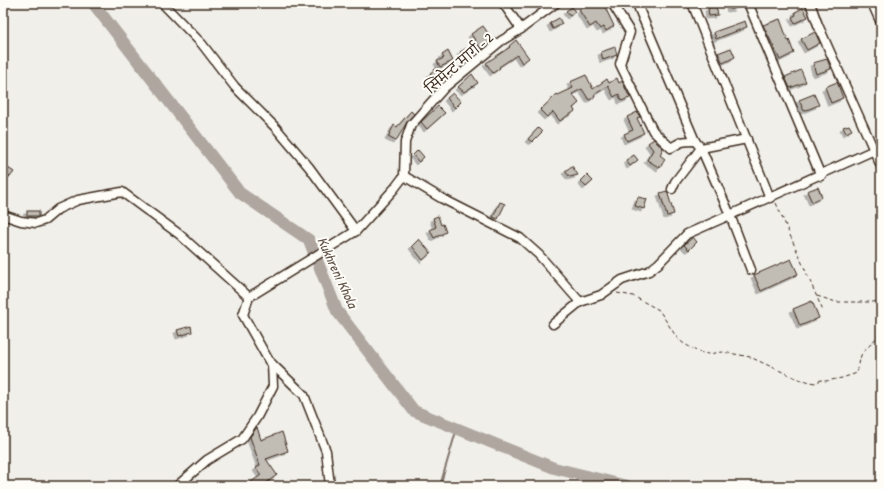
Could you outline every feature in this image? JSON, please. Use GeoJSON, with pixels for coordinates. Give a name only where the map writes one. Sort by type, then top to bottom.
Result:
{"type":"FeatureCollection","features":[{"type":"Feature","properties":{"kind":"street"},"geometry":{"type":"LineString","coordinates":[[162,3],[202,44],[235,86],[276,128],[309,167],[356,231]]}},
{"type":"Feature","properties":{"kind":"street"},"geometry":{"type":"LineString","coordinates":[[503,3],[521,29]]}},
{"type":"Feature","properties":{"kind":"street","name":"सिमेन्ट मार्ग - 2"},"geometry":{"type":"LineString","coordinates":[[404,176],[405,142],[411,125],[444,88],[501,42],[556,3]]}},
{"type":"Feature","properties":{"kind":"street"},"geometry":{"type":"LineString","coordinates":[[612,3],[630,32],[620,64],[652,131],[671,148],[686,140],[695,141]]}},
{"type":"Feature","properties":{"kind":"street"},"geometry":{"type":"LineString","coordinates":[[643,3],[639,9],[695,141],[701,148],[730,215],[751,270]]}},
{"type":"Feature","properties":{"kind":"street"},"geometry":{"type":"LineString","coordinates":[[692,3],[772,197]]}},
{"type":"Feature","properties":{"kind":"street"},"geometry":{"type":"LineString","coordinates":[[748,3],[821,176]]}},
{"type":"Feature","properties":{"kind":"street"},"geometry":{"type":"LineString","coordinates":[[810,3],[818,25],[877,149],[881,166]]}},
{"type":"Feature","properties":{"kind":"street"},"geometry":{"type":"LineString","coordinates":[[872,3],[881,23]]}},
{"type":"Feature","properties":{"kind":"street"},"geometry":{"type":"LineString","coordinates":[[672,189],[701,148],[747,139]]}},
{"type":"Feature","properties":{"kind":"street"},"geometry":{"type":"LineString","coordinates":[[553,324],[580,302],[601,295],[622,280],[649,271],[658,264],[687,234],[821,176],[877,149]]}},
{"type":"Feature","properties":{"kind":"street"},"geometry":{"type":"LineString","coordinates":[[330,486],[326,451],[304,395],[269,361],[243,315],[249,297],[356,231],[404,176],[441,198],[520,238],[539,255],[580,302]]}},
{"type":"Feature","properties":{"kind":"street"},"geometry":{"type":"LineString","coordinates":[[3,215],[21,221],[36,223],[45,220],[58,210],[78,200],[122,192],[179,234],[249,297]]}},
{"type":"Feature","properties":{"kind":"street"},"geometry":{"type":"LineString","coordinates":[[177,486],[207,460],[242,439],[257,417],[273,386],[272,364]]}},
{"type":"Feature","properties":{"kind":"path"},"geometry":{"type":"LineString","coordinates":[[772,197],[823,311]]}},
{"type":"Feature","properties":{"kind":"path"},"geometry":{"type":"LineString","coordinates":[[609,290],[619,294],[633,296],[659,310],[677,338],[694,350],[708,354],[723,352],[746,356],[798,379],[815,383],[821,380],[826,381],[842,378],[857,373],[861,355],[877,337],[881,330],[879,318],[881,311]]}},
{"type":"Feature","properties":{"kind":"path"},"geometry":{"type":"LineString","coordinates":[[817,296],[836,302],[873,302],[881,300]]}},
{"type":"Feature","properties":{"kind":"building"},"geometry":{"type":"Polygon","coordinates":[[[588,3],[603,3],[614,26],[606,31],[604,27],[600,29],[596,23],[590,27],[579,10],[588,3]]]}},
{"type":"Feature","properties":{"kind":"building"},"geometry":{"type":"Polygon","coordinates":[[[728,3],[736,3],[737,8],[730,9],[728,3]]]}},
{"type":"Feature","properties":{"kind":"building"},"geometry":{"type":"Polygon","coordinates":[[[572,7],[575,12],[570,16],[566,11],[572,7]]]}},
{"type":"Feature","properties":{"kind":"building"},"geometry":{"type":"Polygon","coordinates":[[[716,7],[718,15],[709,16],[708,8],[716,7]]]}},
{"type":"Feature","properties":{"kind":"building"},"geometry":{"type":"Polygon","coordinates":[[[803,8],[808,17],[795,23],[792,17],[796,15],[795,12],[803,8]]]}},
{"type":"Feature","properties":{"kind":"building"},"geometry":{"type":"Polygon","coordinates":[[[559,18],[562,24],[553,29],[550,23],[559,18]]]}},
{"type":"Feature","properties":{"kind":"building"},"geometry":{"type":"Polygon","coordinates":[[[780,19],[794,53],[780,60],[763,25],[780,19]]]}},
{"type":"Feature","properties":{"kind":"building"},"geometry":{"type":"Polygon","coordinates":[[[745,21],[747,27],[716,39],[714,32],[745,21]]]}},
{"type":"Feature","properties":{"kind":"building"},"geometry":{"type":"Polygon","coordinates":[[[483,26],[493,40],[481,49],[471,34],[483,26]]]}},
{"type":"Feature","properties":{"kind":"building"},"geometry":{"type":"Polygon","coordinates":[[[815,32],[820,43],[807,50],[801,39],[815,32]]]}},
{"type":"Feature","properties":{"kind":"building"},"geometry":{"type":"Polygon","coordinates":[[[516,40],[529,58],[522,63],[517,55],[493,73],[486,63],[510,47],[509,46],[516,40]]]}},
{"type":"Feature","properties":{"kind":"building"},"geometry":{"type":"Polygon","coordinates":[[[615,47],[617,55],[603,60],[601,52],[615,47]]]}},
{"type":"Feature","properties":{"kind":"building"},"geometry":{"type":"Polygon","coordinates":[[[467,48],[472,57],[465,61],[460,52],[467,48]]]}},
{"type":"Feature","properties":{"kind":"building"},"geometry":{"type":"Polygon","coordinates":[[[731,48],[735,57],[723,63],[718,53],[731,48]]]}},
{"type":"Feature","properties":{"kind":"building"},"geometry":{"type":"Polygon","coordinates":[[[448,51],[453,61],[440,67],[437,61],[444,58],[442,55],[448,51]]]}},
{"type":"Feature","properties":{"kind":"building"},"geometry":{"type":"Polygon","coordinates":[[[827,59],[831,69],[816,74],[813,63],[827,59]]]}},
{"type":"Feature","properties":{"kind":"building"},"geometry":{"type":"Polygon","coordinates":[[[437,68],[442,74],[435,80],[430,73],[437,68]]]}},
{"type":"Feature","properties":{"kind":"building"},"geometry":{"type":"Polygon","coordinates":[[[801,70],[806,82],[790,88],[785,77],[801,70]]]}},
{"type":"Feature","properties":{"kind":"building"},"geometry":{"type":"Polygon","coordinates":[[[472,74],[478,83],[464,92],[458,87],[472,74]]]}},
{"type":"Feature","properties":{"kind":"building"},"geometry":{"type":"Polygon","coordinates":[[[586,75],[593,89],[607,79],[609,83],[617,78],[619,83],[622,81],[630,98],[621,101],[619,94],[614,97],[608,86],[589,100],[582,89],[572,94],[579,103],[573,108],[575,111],[560,121],[553,112],[547,117],[540,110],[557,94],[558,95],[573,88],[570,82],[586,75]]]}},
{"type":"Feature","properties":{"kind":"building"},"geometry":{"type":"Polygon","coordinates":[[[837,82],[843,98],[831,103],[825,87],[837,82]]]}},
{"type":"Feature","properties":{"kind":"building"},"geometry":{"type":"Polygon","coordinates":[[[453,93],[461,102],[455,108],[447,98],[453,93]]]}},
{"type":"Feature","properties":{"kind":"building"},"geometry":{"type":"Polygon","coordinates":[[[814,94],[819,105],[804,111],[799,100],[814,94]]]}},
{"type":"Feature","properties":{"kind":"building"},"geometry":{"type":"Polygon","coordinates":[[[438,106],[445,113],[427,129],[421,122],[438,106]]]}},
{"type":"Feature","properties":{"kind":"building"},"geometry":{"type":"Polygon","coordinates":[[[411,111],[414,114],[407,122],[396,141],[388,137],[394,125],[397,127],[411,111]]]}},
{"type":"Feature","properties":{"kind":"building"},"geometry":{"type":"Polygon","coordinates":[[[637,112],[640,117],[637,118],[644,133],[627,141],[624,134],[633,130],[627,117],[637,112]]]}},
{"type":"Feature","properties":{"kind":"building"},"geometry":{"type":"Polygon","coordinates":[[[849,125],[852,130],[846,133],[843,127],[849,125]]]}},
{"type":"Feature","properties":{"kind":"building"},"geometry":{"type":"Polygon","coordinates":[[[538,128],[542,132],[532,142],[528,139],[538,128]]]}},
{"type":"Feature","properties":{"kind":"building"},"geometry":{"type":"Polygon","coordinates":[[[654,139],[663,148],[660,155],[665,159],[660,168],[647,160],[653,150],[648,143],[654,139]]]}},
{"type":"Feature","properties":{"kind":"building"},"geometry":{"type":"Polygon","coordinates":[[[418,150],[424,157],[419,162],[413,155],[418,150]]]}},
{"type":"Feature","properties":{"kind":"building"},"geometry":{"type":"Polygon","coordinates":[[[634,155],[638,160],[630,166],[626,160],[634,155]]]}},
{"type":"Feature","properties":{"kind":"building"},"geometry":{"type":"Polygon","coordinates":[[[572,166],[578,175],[570,177],[565,171],[572,166]]]}},
{"type":"Feature","properties":{"kind":"building"},"geometry":{"type":"Polygon","coordinates":[[[8,168],[14,172],[10,177],[4,174],[8,168]]]}},
{"type":"Feature","properties":{"kind":"building"},"geometry":{"type":"Polygon","coordinates":[[[587,175],[593,181],[586,187],[581,181],[587,175]]]}},
{"type":"Feature","properties":{"kind":"building"},"geometry":{"type":"Polygon","coordinates":[[[818,187],[822,197],[812,202],[807,191],[818,187]]]}},
{"type":"Feature","properties":{"kind":"building"},"geometry":{"type":"Polygon","coordinates":[[[667,191],[674,214],[667,216],[660,193],[667,191]]]}},
{"type":"Feature","properties":{"kind":"building"},"geometry":{"type":"Polygon","coordinates":[[[638,197],[647,199],[644,209],[635,206],[638,197]]]}},
{"type":"Feature","properties":{"kind":"building"},"geometry":{"type":"Polygon","coordinates":[[[500,202],[505,204],[498,219],[493,217],[500,202]]]}},
{"type":"Feature","properties":{"kind":"building"},"geometry":{"type":"Polygon","coordinates":[[[27,211],[39,211],[39,216],[27,216],[27,211]]]}},
{"type":"Feature","properties":{"kind":"building"},"geometry":{"type":"Polygon","coordinates":[[[438,216],[441,225],[443,224],[446,232],[434,238],[430,230],[436,227],[433,218],[438,216]]]}},
{"type":"Feature","properties":{"kind":"building"},"geometry":{"type":"Polygon","coordinates":[[[693,237],[697,242],[689,250],[684,245],[693,237]]]}},
{"type":"Feature","properties":{"kind":"building"},"geometry":{"type":"Polygon","coordinates":[[[419,239],[431,253],[423,260],[412,246],[419,239]]]}},
{"type":"Feature","properties":{"kind":"building"},"geometry":{"type":"Polygon","coordinates":[[[791,259],[798,274],[761,291],[754,275],[791,259]]]}},
{"type":"Feature","properties":{"kind":"building"},"geometry":{"type":"Polygon","coordinates":[[[812,301],[819,318],[800,326],[793,309],[812,301]]]}},
{"type":"Feature","properties":{"kind":"building"},"geometry":{"type":"Polygon","coordinates":[[[191,326],[192,332],[179,336],[177,330],[191,326]]]}},
{"type":"Feature","properties":{"kind":"building"},"geometry":{"type":"Polygon","coordinates":[[[257,427],[261,440],[282,432],[288,451],[266,459],[277,475],[262,486],[255,486],[251,482],[261,475],[256,468],[260,465],[250,437],[257,427]]]}},
{"type":"Feature","properties":{"kind":"waterway","name":"Kukhreni Khola"},"geometry":{"type":"LineString","coordinates":[[93,3],[240,193],[309,240],[337,311],[414,411],[554,468],[627,486]]}},
{"type":"Feature","properties":{"kind":"waterway"},"geometry":{"type":"LineString","coordinates":[[440,486],[457,428]]}}]}
